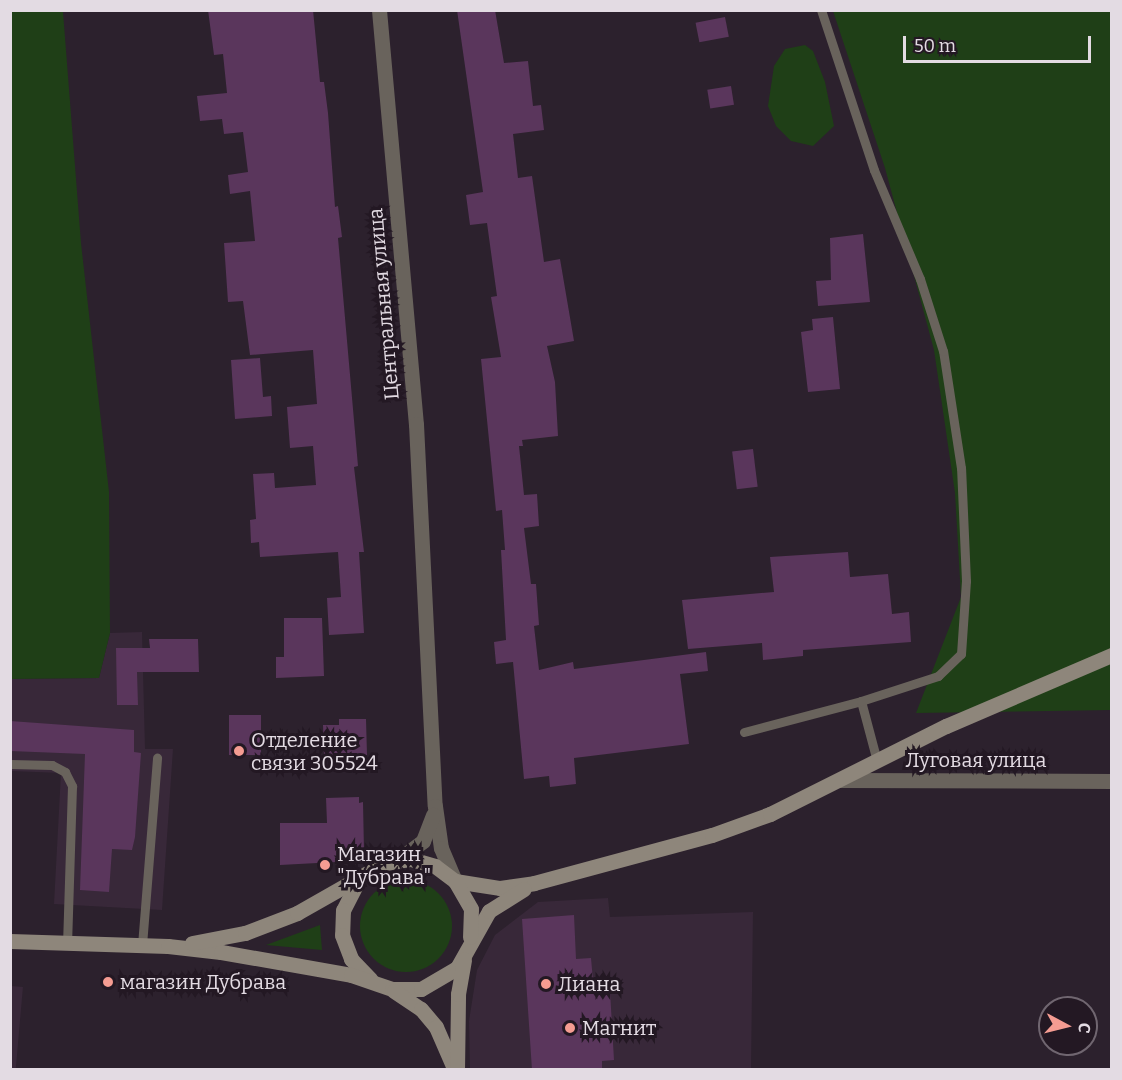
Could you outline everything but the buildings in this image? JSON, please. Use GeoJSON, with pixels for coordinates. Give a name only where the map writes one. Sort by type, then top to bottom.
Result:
{"type":"FeatureCollection","features":[{"type":"Feature","properties":{"kind":"main road"},"geometry":{"type":"LineString","coordinates":[[455,881],[500,888],[534,883],[712,835],[770,814],[946,726],[1112,655]]}},
{"type":"Feature","properties":{"kind":"main road"},"geometry":{"type":"LineString","coordinates":[[168,946],[245,933],[297,913],[398,860],[429,863],[455,881],[471,909],[472,927],[458,994],[456,1070]]}},
{"type":"Feature","properties":{"kind":"main road"},"geometry":{"type":"LineString","coordinates":[[363,877],[347,898],[342,935],[351,959],[379,984],[420,1009],[436,1027],[456,1070]]}},
{"type":"Feature","properties":{"kind":"main road"},"geometry":{"type":"LineString","coordinates":[[10,941],[168,946],[303,965],[406,991],[427,987],[446,978],[465,956],[489,911],[534,883]]}},
{"type":"Feature","properties":{"kind":"street","name":"Центральная улица"},"geometry":{"type":"LineString","coordinates":[[379,10],[416,424],[427,595],[435,806]]}},
{"type":"Feature","properties":{"kind":"street","name":"Луговая улица"},"geometry":{"type":"LineString","coordinates":[[840,780],[1112,781]]}},
{"type":"Feature","properties":{"kind":"street"},"geometry":{"type":"LineString","coordinates":[[398,860],[423,842],[435,806]]}},
{"type":"Feature","properties":{"kind":"street"},"geometry":{"type":"LineString","coordinates":[[435,806],[441,848],[455,881]]}},
{"type":"Feature","properties":{"kind":"lane"},"geometry":{"type":"LineString","coordinates":[[744,732],[861,701],[938,675],[961,654],[966,581],[961,468],[943,351],[920,279],[874,170],[821,10]]}},
{"type":"Feature","properties":{"kind":"lane"},"geometry":{"type":"LineString","coordinates":[[861,701],[877,761]]}},
{"type":"Feature","properties":{"kind":"lane"},"geometry":{"type":"LineString","coordinates":[[142,945],[157,758]]}},
{"type":"Feature","properties":{"kind":"lane"},"geometry":{"type":"LineString","coordinates":[[10,764],[52,765],[65,772],[72,786],[67,943]]}},
{"type":"Feature","properties":{"kind":"shaded area"},"geometry":{"type":"Polygon","coordinates":[[[142,632],[145,749],[173,749],[162,910],[54,904],[61,773],[11,771],[11,679],[99,678],[110,633],[142,632]]]}},
{"type":"Feature","properties":{"kind":"shaded area"},"geometry":{"type":"Polygon","coordinates":[[[608,898],[610,917],[753,912],[751,1069],[470,1070],[469,1021],[477,970],[495,935],[538,902],[608,898]]]}},
{"type":"Feature","properties":{"kind":"shaded area"},"geometry":{"type":"Polygon","coordinates":[[[11,986],[23,987],[16,1070],[10,1069],[11,986]]]}},
{"type":"Feature","properties":{"kind":"green space"},"geometry":{"type":"Polygon","coordinates":[[[10,11],[63,12],[81,243],[109,492],[110,633],[99,678],[11,679],[10,11]]]}},
{"type":"Feature","properties":{"kind":"green space"},"geometry":{"type":"Polygon","coordinates":[[[833,11],[1111,11],[1111,710],[916,713],[961,597],[955,493],[934,350],[885,168],[833,11]]]}},
{"type":"Feature","properties":{"kind":"green space"},"geometry":{"type":"Polygon","coordinates":[[[805,45],[813,51],[825,82],[834,126],[813,146],[791,141],[776,126],[768,106],[774,66],[785,49],[805,45]]]}},
{"type":"Feature","properties":{"kind":"green space"},"geometry":{"type":"Polygon","coordinates":[[[406,880],[424,883],[439,893],[449,908],[452,926],[449,944],[439,959],[424,969],[406,972],[388,969],[373,959],[363,944],[360,926],[363,908],[373,893],[388,883],[406,880]]]}},
{"type":"Feature","properties":{"kind":"green space"},"geometry":{"type":"Polygon","coordinates":[[[320,925],[322,950],[266,945],[320,925]]]}},
{"type":"Feature","properties":{"kind":"place","name":"Отделение связи 305524"},"geometry":{"type":"Point","coordinates":[239,751]}},
{"type":"Feature","properties":{"kind":"place","name":"Магазин \"Дубрава\""},"geometry":{"type":"Point","coordinates":[325,865]}},
{"type":"Feature","properties":{"kind":"place","name":"магазин Дубрава"},"geometry":{"type":"Point","coordinates":[108,982]}},
{"type":"Feature","properties":{"kind":"place","name":"Лиана"},"geometry":{"type":"Point","coordinates":[546,984]}},
{"type":"Feature","properties":{"kind":"place","name":"Магнит"},"geometry":{"type":"Point","coordinates":[570,1028]}}]}
